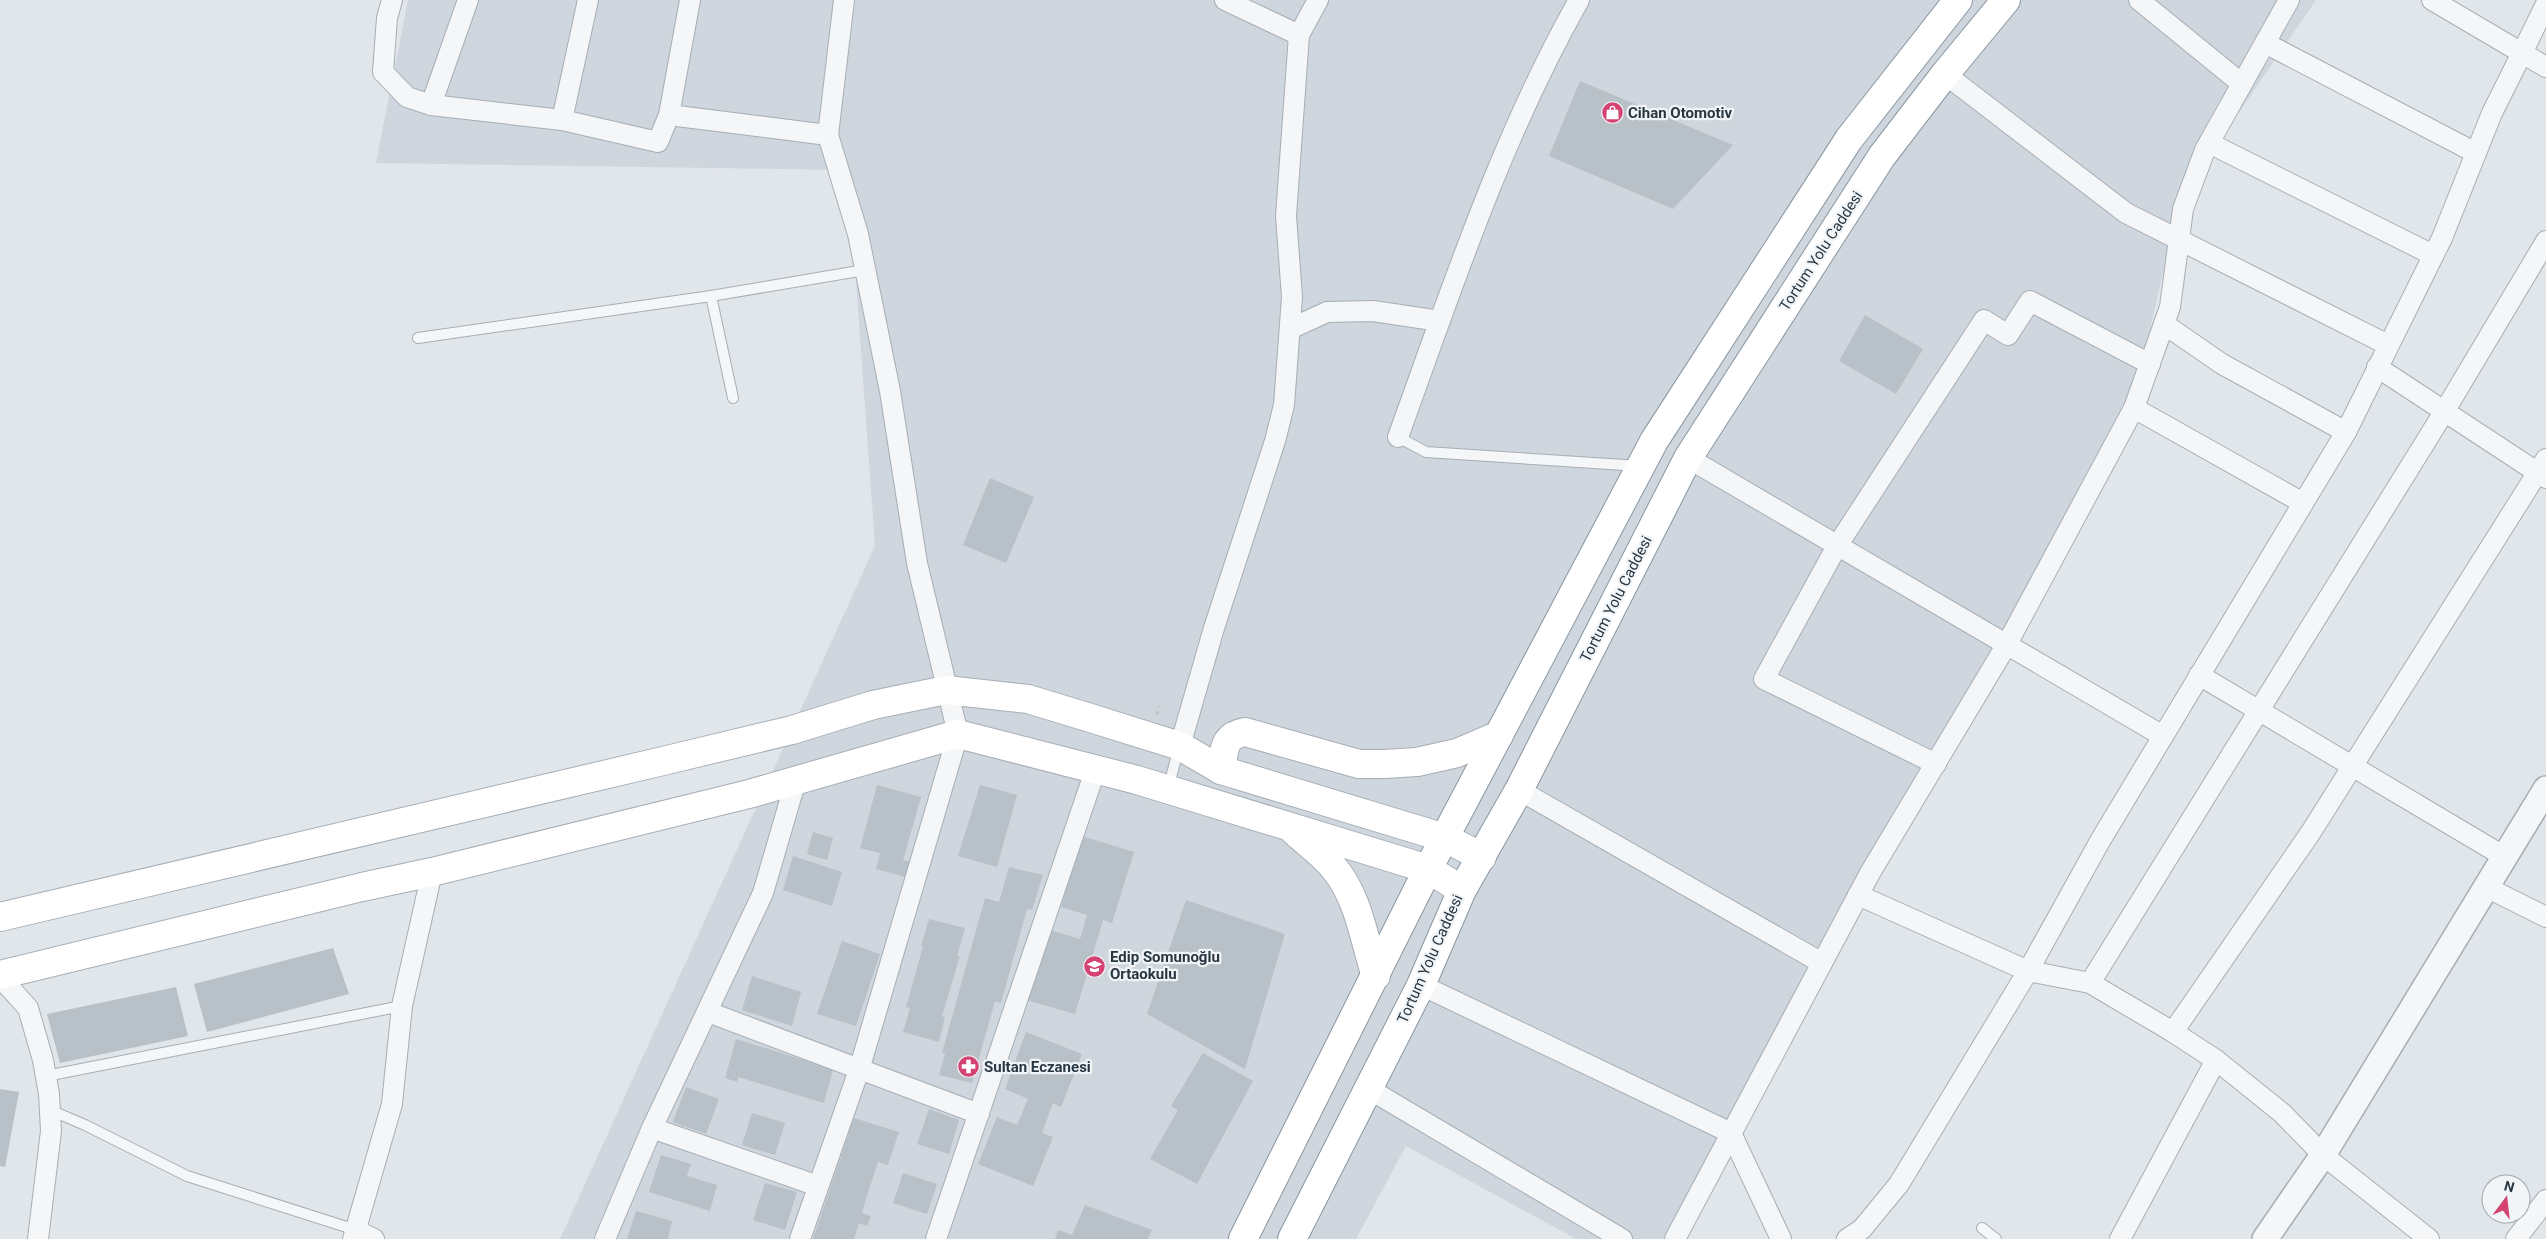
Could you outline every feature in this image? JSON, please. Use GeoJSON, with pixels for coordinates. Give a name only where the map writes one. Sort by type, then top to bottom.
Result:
{"type":"FeatureCollection","features":[{"type":"Feature","properties":{"kind":"main road"},"geometry":{"type":"LineString","coordinates":[[1244,1239],[1428,869],[1654,441],[1849,139],[1958,0]]}},
{"type":"Feature","properties":{"kind":"main road","name":"Tortum Yolu Caddesi"},"geometry":{"type":"LineString","coordinates":[[1292,1239],[1421,984],[1462,890],[1519,790],[1688,458],[1882,156],[1945,74],[2006,0]]}},
{"type":"Feature","properties":{"kind":"main road"},"geometry":{"type":"LineString","coordinates":[[0,918],[792,730],[873,704],[946,690],[1028,698],[1180,746],[1220,770],[1445,838],[1482,857]]}},
{"type":"Feature","properties":{"kind":"main road"},"geometry":{"type":"LineString","coordinates":[[1220,770],[1228,740],[1234,734],[1245,732],[1359,764],[1417,762],[1457,753],[1498,735]]}},
{"type":"Feature","properties":{"kind":"main road"},"geometry":{"type":"LineString","coordinates":[[0,976],[362,887],[432,872],[796,780],[958,734],[1096,768],[1428,869],[1462,890]]}},
{"type":"Feature","properties":{"kind":"main road"},"geometry":{"type":"LineString","coordinates":[[1289,827],[1334,868],[1356,907],[1376,976]]}},
{"type":"Feature","properties":{"kind":"street"},"geometry":{"type":"LineString","coordinates":[[392,0],[387,18],[383,72],[407,97],[431,105],[562,120],[658,142],[669,115],[690,0]]}},
{"type":"Feature","properties":{"kind":"street"},"geometry":{"type":"LineString","coordinates":[[431,105],[468,0]]}},
{"type":"Feature","properties":{"kind":"street"},"geometry":{"type":"LineString","coordinates":[[562,120],[588,0]]}},
{"type":"Feature","properties":{"kind":"street"},"geometry":{"type":"LineString","coordinates":[[800,1239],[859,1070],[958,734],[917,563],[890,391],[858,234],[828,135],[844,0]]}},
{"type":"Feature","properties":{"kind":"street"},"geometry":{"type":"LineString","coordinates":[[1225,0],[1299,35]]}},
{"type":"Feature","properties":{"kind":"street"},"geometry":{"type":"LineString","coordinates":[[1180,746],[1214,628],[1276,441],[1284,405],[1292,297],[1286,216],[1299,35],[1318,0]]}},
{"type":"Feature","properties":{"kind":"street"},"geometry":{"type":"LineString","coordinates":[[1398,437],[1490,183],[1554,45],[1579,0]]}},
{"type":"Feature","properties":{"kind":"street"},"geometry":{"type":"LineString","coordinates":[[2139,0],[2242,84]]}},
{"type":"Feature","properties":{"kind":"street"},"geometry":{"type":"LineString","coordinates":[[1675,1239],[1858,895],[2007,644],[2134,408],[2170,307],[2182,209],[2209,143],[2289,0]]}},
{"type":"Feature","properties":{"kind":"street"},"geometry":{"type":"LineString","coordinates":[[2432,0],[2546,67]]}},
{"type":"Feature","properties":{"kind":"street"},"geometry":{"type":"LineString","coordinates":[[1847,1239],[1862,1228],[1900,1184],[2028,971],[2100,841],[2162,736],[2346,432],[2433,255],[2492,113],[2546,4]]}},
{"type":"Feature","properties":{"kind":"street"},"geometry":{"type":"LineString","coordinates":[[2265,43],[2476,153]]}},
{"type":"Feature","properties":{"kind":"street"},"geometry":{"type":"LineString","coordinates":[[1945,74],[2126,213],[2388,345]]}},
{"type":"Feature","properties":{"kind":"street"},"geometry":{"type":"LineString","coordinates":[[669,115],[828,135]]}},
{"type":"Feature","properties":{"kind":"street"},"geometry":{"type":"LineString","coordinates":[[2209,143],[2433,255]]}},
{"type":"Feature","properties":{"kind":"street"},"geometry":{"type":"LineString","coordinates":[[2090,983],[2444,412],[2546,241]]}},
{"type":"Feature","properties":{"kind":"street"},"geometry":{"type":"LineString","coordinates":[[1936,764],[1764,680],[1837,546],[1984,320],[2008,335],[2030,301],[2150,364]]}},
{"type":"Feature","properties":{"kind":"street"},"geometry":{"type":"LineString","coordinates":[[1290,329],[1327,312],[1373,311],[1440,321]]}},
{"type":"Feature","properties":{"kind":"street"},"geometry":{"type":"LineString","coordinates":[[2164,324],[2222,364],[2346,432]]}},
{"type":"Feature","properties":{"kind":"street"},"geometry":{"type":"LineString","coordinates":[[2173,1032],[2311,832],[2543,470],[2444,412],[2377,368]]}},
{"type":"Feature","properties":{"kind":"street"},"geometry":{"type":"LineString","coordinates":[[2134,408],[2303,503]]}},
{"type":"Feature","properties":{"kind":"street"},"geometry":{"type":"LineString","coordinates":[[1688,458],[2162,736]]}},
{"type":"Feature","properties":{"kind":"street"},"geometry":{"type":"LineString","coordinates":[[2199,675],[2505,857]]}},
{"type":"Feature","properties":{"kind":"street"},"geometry":{"type":"LineString","coordinates":[[936,1239],[1096,768]]}},
{"type":"Feature","properties":{"kind":"street"},"geometry":{"type":"LineString","coordinates":[[605,1239],[652,1128],[764,893],[796,780]]}},
{"type":"Feature","properties":{"kind":"street"},"geometry":{"type":"LineString","coordinates":[[2265,1239],[2323,1155],[2546,789]]}},
{"type":"Feature","properties":{"kind":"street"},"geometry":{"type":"LineString","coordinates":[[1519,790],[1822,963]]}},
{"type":"Feature","properties":{"kind":"street"},"geometry":{"type":"LineString","coordinates":[[374,1239],[354,1234],[392,1104],[402,1006],[432,872]]}},
{"type":"Feature","properties":{"kind":"street"},"geometry":{"type":"LineString","coordinates":[[2486,888],[2546,917]]}},
{"type":"Feature","properties":{"kind":"street"},"geometry":{"type":"LineString","coordinates":[[1858,895],[2028,971],[2090,983],[2173,1032],[2216,1060],[2282,1113],[2323,1155],[2429,1239]]}},
{"type":"Feature","properties":{"kind":"street"},"geometry":{"type":"LineString","coordinates":[[0,976],[28,1008],[46,1076],[51,1131],[38,1239]]}},
{"type":"Feature","properties":{"kind":"street"},"geometry":{"type":"LineString","coordinates":[[1421,984],[1731,1132],[1781,1239]]}},
{"type":"Feature","properties":{"kind":"street"},"geometry":{"type":"LineString","coordinates":[[708,1012],[980,1114]]}},
{"type":"Feature","properties":{"kind":"street"},"geometry":{"type":"LineString","coordinates":[[2120,1239],[2216,1060]]}},
{"type":"Feature","properties":{"kind":"street"},"geometry":{"type":"LineString","coordinates":[[1369,1089],[1622,1239]]}},
{"type":"Feature","properties":{"kind":"street"},"geometry":{"type":"LineString","coordinates":[[652,1128],[818,1186]]}},
{"type":"Feature","properties":{"kind":"street"},"geometry":{"type":"LineString","coordinates":[[2516,1239],[2546,1200]]}},
{"type":"Feature","properties":{"kind":"lane"},"geometry":{"type":"LineString","coordinates":[[418,338],[712,296],[865,270]]}},
{"type":"Feature","properties":{"kind":"lane"},"geometry":{"type":"LineString","coordinates":[[712,296],[733,398]]}},
{"type":"Feature","properties":{"kind":"lane"},"geometry":{"type":"LineString","coordinates":[[1398,437],[1426,452],[1641,466]]}},
{"type":"Feature","properties":{"kind":"lane"},"geometry":{"type":"LineString","coordinates":[[1167,789],[1180,746]]}},
{"type":"Feature","properties":{"kind":"lane"},"geometry":{"type":"LineString","coordinates":[[46,1076],[402,1006]]}},
{"type":"Feature","properties":{"kind":"lane"},"geometry":{"type":"LineString","coordinates":[[50,1110],[85,1125],[187,1176],[354,1234]]}},
{"type":"Feature","properties":{"kind":"lane"},"geometry":{"type":"LineString","coordinates":[[1982,1228],[1996,1239]]}},
{"type":"Feature","properties":{"kind":"shaded area"},"geometry":{"type":"Polygon","coordinates":[[[408,0],[2316,0],[2180,198],[2140,374],[1675,1239],[1576,1239],[1406,1146],[1356,1239],[560,1239],[875,546],[848,170],[376,163],[408,0]]]}},
{"type":"Feature","properties":{"kind":"building","name":"Cihan Otomotiv"},"geometry":{"type":"Polygon","coordinates":[[[1580,81],[1733,145],[1673,209],[1549,156],[1580,81]]]}},
{"type":"Feature","properties":{"kind":"building"},"geometry":{"type":"Polygon","coordinates":[[[1865,315],[1923,349],[1896,394],[1839,361],[1865,315]]]}},
{"type":"Feature","properties":{"kind":"building"},"geometry":{"type":"Polygon","coordinates":[[[990,478],[1034,497],[1006,563],[963,545],[990,478]]]}},
{"type":"Feature","properties":{"kind":"building"},"geometry":{"type":"Polygon","coordinates":[[[877,785],[921,797],[903,860],[916,863],[912,879],[876,869],[880,853],[860,848],[877,785]]]}},
{"type":"Feature","properties":{"kind":"building"},"geometry":{"type":"Polygon","coordinates":[[[980,785],[1017,795],[997,867],[958,856],[980,785]]]}},
{"type":"Feature","properties":{"kind":"building"},"geometry":{"type":"Polygon","coordinates":[[[813,832],[833,838],[827,860],[807,854],[813,832]]]}},
{"type":"Feature","properties":{"kind":"building"},"geometry":{"type":"Polygon","coordinates":[[[1082,836],[1134,852],[1112,923],[1103,920],[1075,1014],[1023,999],[1044,928],[1080,939],[1087,915],[1061,907],[1082,836]]]}},
{"type":"Feature","properties":{"kind":"building"},"geometry":{"type":"Polygon","coordinates":[[[793,856],[842,872],[832,906],[783,890],[793,856]]]}},
{"type":"Feature","properties":{"kind":"building"},"geometry":{"type":"Polygon","coordinates":[[[1009,867],[1043,875],[1032,910],[1027,909],[1001,1003],[995,1001],[972,1083],[939,1075],[945,1054],[942,1053],[985,898],[999,902],[1009,867]]]}},
{"type":"Feature","properties":{"kind":"building"},"geometry":{"type":"Polygon","coordinates":[[[1186,900],[1285,934],[1245,1069],[1147,1014],[1186,900]]]}},
{"type":"Feature","properties":{"kind":"building"},"geometry":{"type":"Polygon","coordinates":[[[929,919],[965,928],[957,956],[960,956],[942,1016],[945,1017],[939,1042],[903,1032],[910,1008],[906,1007],[929,919]]]}},
{"type":"Feature","properties":{"kind":"building"},"geometry":{"type":"Polygon","coordinates":[[[842,941],[880,954],[856,1026],[817,1014],[842,941]]]}},
{"type":"Feature","properties":{"kind":"building"},"geometry":{"type":"Polygon","coordinates":[[[333,948],[349,994],[207,1032],[194,984],[333,948]]]}},
{"type":"Feature","properties":{"kind":"building"},"geometry":{"type":"Polygon","coordinates":[[[752,976],[801,992],[792,1026],[742,1010],[752,976]]]}},
{"type":"Feature","properties":{"kind":"building"},"geometry":{"type":"Polygon","coordinates":[[[176,987],[188,1036],[60,1063],[47,1014],[176,987]]]}},
{"type":"Feature","properties":{"kind":"building"},"geometry":{"type":"Polygon","coordinates":[[[1026,1032],[1082,1054],[1061,1107],[1053,1103],[1042,1133],[1053,1137],[1033,1186],[978,1164],[997,1117],[1017,1125],[1028,1099],[1005,1089],[1026,1032]]]}},
{"type":"Feature","properties":{"kind":"building"},"geometry":{"type":"Polygon","coordinates":[[[736,1039],[833,1069],[824,1103],[738,1077],[737,1082],[725,1078],[736,1039]]]}},
{"type":"Feature","properties":{"kind":"building"},"geometry":{"type":"Polygon","coordinates":[[[1203,1053],[1253,1081],[1197,1184],[1150,1159],[1178,1110],[1171,1106],[1203,1053]]]}},
{"type":"Feature","properties":{"kind":"building"},"geometry":{"type":"Polygon","coordinates":[[[686,1087],[719,1099],[706,1134],[673,1122],[686,1087]]]}},
{"type":"Feature","properties":{"kind":"building"},"geometry":{"type":"Polygon","coordinates":[[[0,1089],[19,1092],[5,1167],[0,1166],[0,1089]]]}},
{"type":"Feature","properties":{"kind":"building"},"geometry":{"type":"Polygon","coordinates":[[[929,1109],[959,1120],[949,1154],[917,1144],[929,1109]]]}},
{"type":"Feature","properties":{"kind":"building"},"geometry":{"type":"Polygon","coordinates":[[[752,1113],[785,1123],[775,1155],[742,1145],[752,1113]]]}},
{"type":"Feature","properties":{"kind":"building"},"geometry":{"type":"Polygon","coordinates":[[[854,1118],[899,1132],[888,1165],[878,1162],[862,1213],[871,1216],[867,1226],[859,1223],[854,1239],[813,1239],[854,1118]]]}},
{"type":"Feature","properties":{"kind":"building"},"geometry":{"type":"Polygon","coordinates":[[[661,1155],[691,1164],[687,1176],[717,1185],[710,1211],[649,1192],[661,1155]]]}},
{"type":"Feature","properties":{"kind":"building"},"geometry":{"type":"Polygon","coordinates":[[[903,1173],[937,1184],[927,1214],[893,1203],[903,1173]]]}},
{"type":"Feature","properties":{"kind":"building"},"geometry":{"type":"Polygon","coordinates":[[[765,1183],[797,1192],[785,1230],[753,1220],[765,1183]]]}},
{"type":"Feature","properties":{"kind":"building"},"geometry":{"type":"Polygon","coordinates":[[[1085,1205],[1152,1230],[1148,1239],[1055,1239],[1058,1230],[1072,1235],[1085,1205]]]}},
{"type":"Feature","properties":{"kind":"building"},"geometry":{"type":"Polygon","coordinates":[[[636,1211],[672,1221],[668,1239],[627,1239],[636,1211]]]}},
{"type":"Feature","properties":{"kind":"place","name":"Cihan Otomotiv"},"geometry":{"type":"Point","coordinates":[1612,113]}},
{"type":"Feature","properties":{"kind":"place","name":"Edip Somunoğlu Ortaokulu"},"geometry":{"type":"Point","coordinates":[1094,966]}},
{"type":"Feature","properties":{"kind":"place","name":"Sultan Eczanesi"},"geometry":{"type":"Point","coordinates":[968,1067]}}]}
